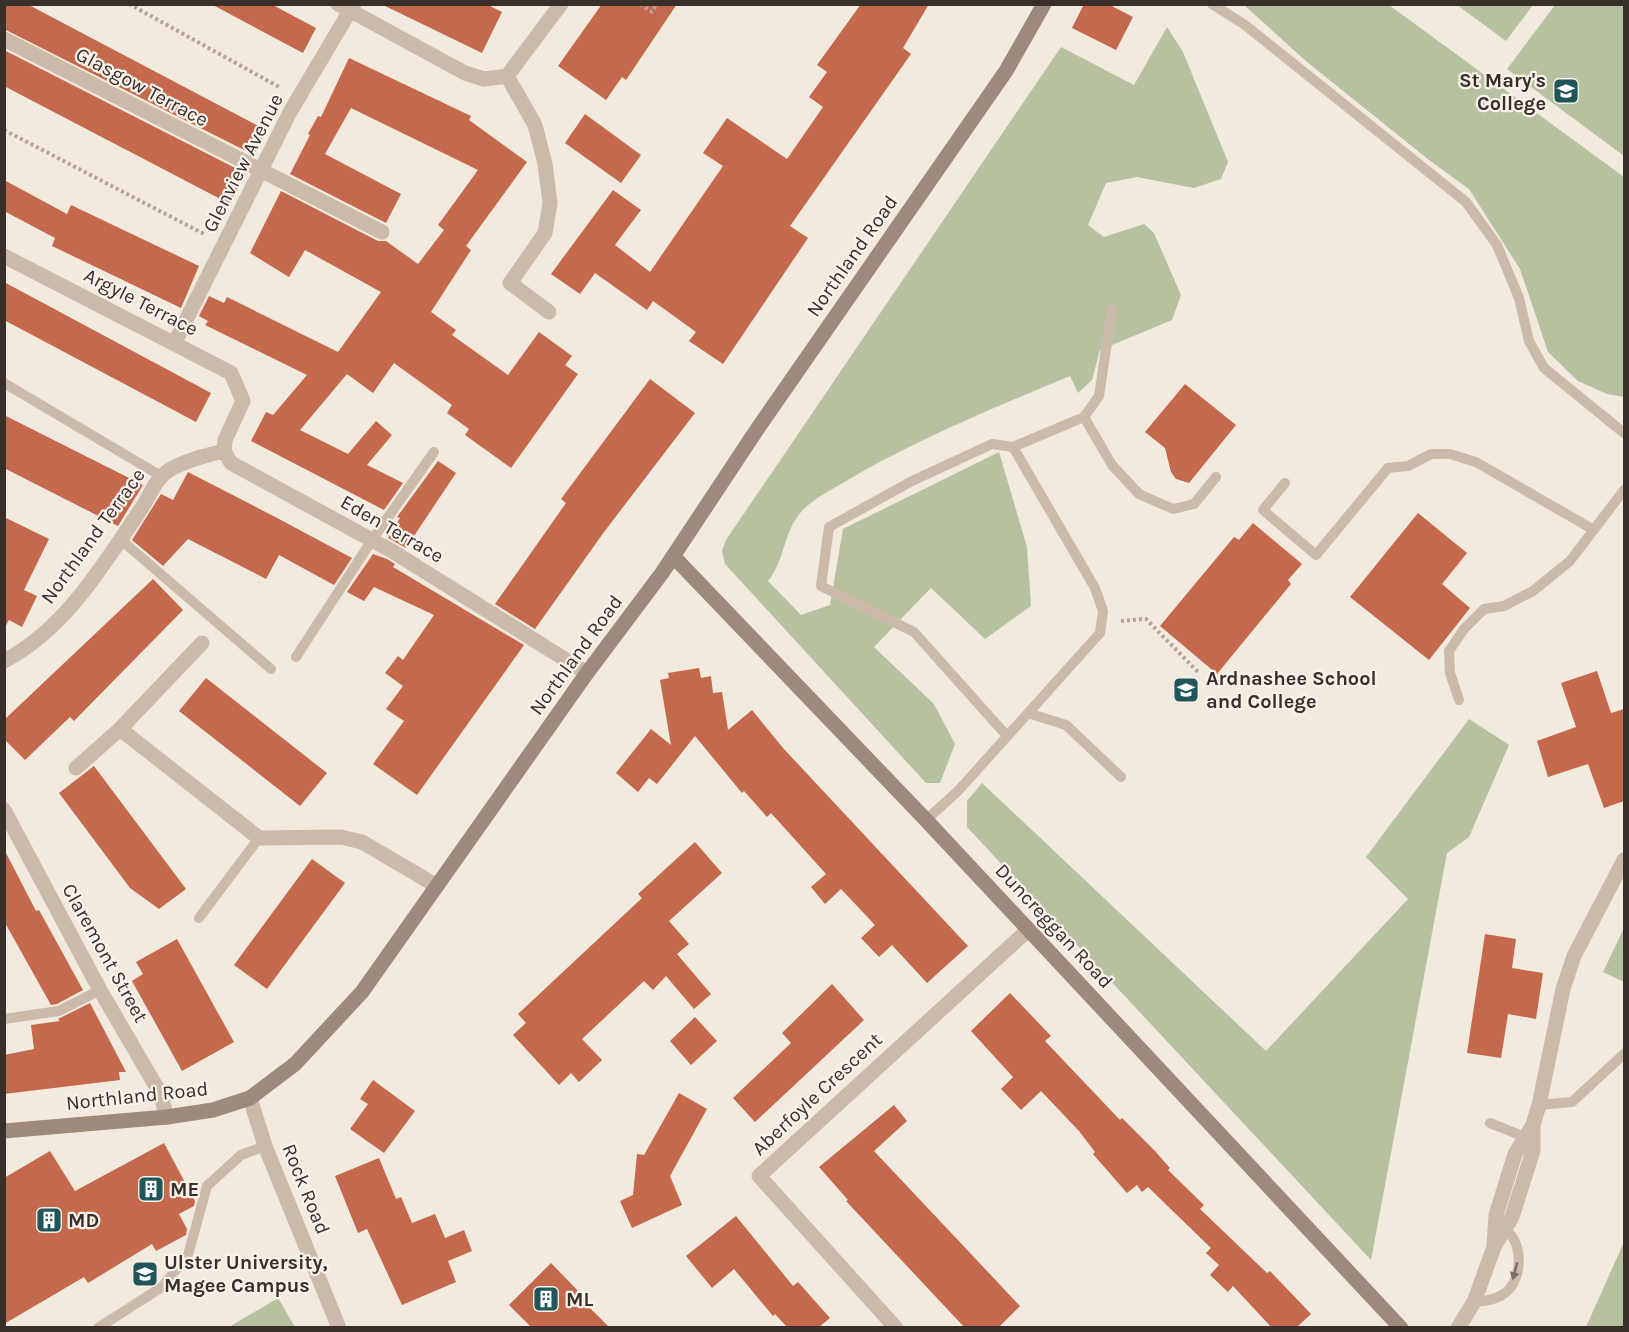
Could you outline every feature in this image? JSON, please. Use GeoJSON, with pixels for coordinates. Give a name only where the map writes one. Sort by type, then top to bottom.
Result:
{"type":"FeatureCollection","features":[{"type":"Feature","properties":{"kind":"main road","name":"Northland Road"},"geometry":{"type":"LineString","coordinates":[[4,1131],[167,1117],[213,1110],[250,1098],[295,1064],[363,992],[587,673],[673,556],[1006,71],[1044,4]]}},
{"type":"Feature","properties":{"kind":"main road","name":"Duncreggan Road"},"geometry":{"type":"LineString","coordinates":[[673,556],[926,820],[1401,1328]]}},
{"type":"Feature","properties":{"kind":"street"},"geometry":{"type":"LineString","coordinates":[[348,7],[465,73],[484,79],[507,76],[560,5]]}},
{"type":"Feature","properties":{"kind":"street","name":"Glenview Avenue"},"geometry":{"type":"LineString","coordinates":[[175,342],[348,7]]}},
{"type":"Feature","properties":{"kind":"street","name":"Glasgow Terrace"},"geometry":{"type":"LineString","coordinates":[[4,39],[261,173],[382,232]]}},
{"type":"Feature","properties":{"kind":"street"},"geometry":{"type":"LineString","coordinates":[[507,76],[535,125],[545,164],[550,203],[544,233],[510,283],[549,312]]}},
{"type":"Feature","properties":{"kind":"street","name":"Argyle Terrace"},"geometry":{"type":"LineString","coordinates":[[4,256],[175,342],[231,373],[243,401],[225,440],[224,451]]}},
{"type":"Feature","properties":{"kind":"street","name":"Northland Terrace"},"geometry":{"type":"LineString","coordinates":[[4,661],[51,628],[81,595],[161,476],[197,458],[224,451]]}},
{"type":"Feature","properties":{"kind":"street","name":"Eden Terrace"},"geometry":{"type":"LineString","coordinates":[[224,451],[231,463],[372,540],[587,673]]}},
{"type":"Feature","properties":{"kind":"street"},"geometry":{"type":"LineString","coordinates":[[76,768],[120,729],[202,643]]}},
{"type":"Feature","properties":{"kind":"street"},"geometry":{"type":"LineString","coordinates":[[120,729],[259,838],[341,837],[362,842],[437,886]]}},
{"type":"Feature","properties":{"kind":"street","name":"Claremont Street"},"geometry":{"type":"LineString","coordinates":[[4,810],[100,990],[160,1093],[167,1117]]}},
{"type":"Feature","properties":{"kind":"street"},"geometry":{"type":"LineString","coordinates":[[1458,1328],[1474,1302],[1494,1247],[1515,1154],[1530,1134],[1539,1105],[1563,989],[1574,956],[1624,860]]}},
{"type":"Feature","properties":{"kind":"street","name":"Aberfoyle Crescent"},"geometry":{"type":"LineString","coordinates":[[896,1328],[759,1176],[1028,930]]}},
{"type":"Feature","properties":{"kind":"street","name":"Rock Road"},"geometry":{"type":"LineString","coordinates":[[250,1098],[265,1146],[339,1328]]}},
{"type":"Feature","properties":{"kind":"lane"},"geometry":{"type":"LineString","coordinates":[[1212,4],[1245,25],[1466,202],[1497,245],[1519,297],[1529,341],[1544,368],[1624,433]]}},
{"type":"Feature","properties":{"kind":"lane"},"geometry":{"type":"LineString","coordinates":[[1007,736],[914,632],[821,586],[829,527],[912,481],[992,444],[1013,447],[1084,417],[1099,396],[1112,309]]}},
{"type":"Feature","properties":{"kind":"lane"},"geometry":{"type":"LineString","coordinates":[[4,383],[161,476]]}},
{"type":"Feature","properties":{"kind":"lane"},"geometry":{"type":"LineString","coordinates":[[1084,417],[1112,465],[1139,494],[1173,508],[1194,504],[1216,477]]}},
{"type":"Feature","properties":{"kind":"lane"},"geometry":{"type":"LineString","coordinates":[[926,820],[958,791],[1100,633],[1103,611],[1095,588],[1013,447]]}},
{"type":"Feature","properties":{"kind":"lane"},"geometry":{"type":"LineString","coordinates":[[296,657],[372,540],[434,452]]}},
{"type":"Feature","properties":{"kind":"lane"},"geometry":{"type":"LineString","coordinates":[[1285,483],[1263,510],[1316,555],[1388,468],[1407,466],[1431,454],[1450,454],[1476,462],[1594,530]]}},
{"type":"Feature","properties":{"kind":"lane"},"geometry":{"type":"LineString","coordinates":[[1459,700],[1450,673],[1449,651],[1464,629],[1484,609],[1504,606],[1533,591],[1570,561],[1624,490]]}},
{"type":"Feature","properties":{"kind":"lane"},"geometry":{"type":"LineString","coordinates":[[120,539],[271,669]]}},
{"type":"Feature","properties":{"kind":"lane"},"geometry":{"type":"LineString","coordinates":[[1028,713],[1066,725],[1121,777]]}},
{"type":"Feature","properties":{"kind":"lane"},"geometry":{"type":"LineString","coordinates":[[200,918],[259,838]]}},
{"type":"Feature","properties":{"kind":"lane"},"geometry":{"type":"LineString","coordinates":[[4,1019],[59,1011],[100,990]]}},
{"type":"Feature","properties":{"kind":"lane"},"geometry":{"type":"LineString","coordinates":[[1539,1105],[1572,1102],[1624,1054]]}},
{"type":"Feature","properties":{"kind":"lane"},"geometry":{"type":"LineString","coordinates":[[1490,1123],[1530,1134]]}},
{"type":"Feature","properties":{"kind":"lane"},"geometry":{"type":"LineString","coordinates":[[99,1328],[162,1287],[188,1255],[207,1186],[241,1155],[265,1146]]}},
{"type":"Feature","properties":{"kind":"lane"},"geometry":{"type":"LineString","coordinates":[[1474,1302],[1487,1301],[1506,1292],[1517,1274],[1519,1256],[1515,1241],[1500,1227]]}},
{"type":"Feature","properties":{"kind":"path"},"geometry":{"type":"LineString","coordinates":[[129,4],[299,98]]}},
{"type":"Feature","properties":{"kind":"path"},"geometry":{"type":"LineString","coordinates":[[640,4],[652,12],[657,4]]}},
{"type":"Feature","properties":{"kind":"path"},"geometry":{"type":"LineString","coordinates":[[4,130],[225,246]]}},
{"type":"Feature","properties":{"kind":"path"},"geometry":{"type":"LineString","coordinates":[[1102,622],[1146,619],[1199,673]]}},
{"type":"Feature","properties":{"kind":"green space"},"geometry":{"type":"Polygon","coordinates":[[[1244,5],[1389,5],[1624,177],[1624,397],[1607,394],[1578,381],[1548,352],[1520,269],[1469,189],[1429,160],[1307,62],[1244,5]]]}},
{"type":"Feature","properties":{"kind":"green space"},"geometry":{"type":"Polygon","coordinates":[[[1457,5],[1533,5],[1506,41],[1457,5]]]}},
{"type":"Feature","properties":{"kind":"green space"},"geometry":{"type":"Polygon","coordinates":[[[1555,5],[1624,5],[1624,156],[1507,69],[1555,5]]]}},
{"type":"Feature","properties":{"kind":"green space"},"geometry":{"type":"Polygon","coordinates":[[[1167,27],[1183,52],[1228,162],[1221,179],[1194,188],[1137,177],[1106,183],[1088,225],[1104,237],[1144,224],[1154,233],[1181,295],[1172,320],[1100,350],[1092,380],[1078,393],[1070,376],[928,438],[816,499],[795,520],[778,564],[768,581],[801,615],[830,605],[843,529],[999,452],[1027,547],[1031,606],[985,639],[931,588],[874,647],[934,704],[955,744],[940,783],[926,783],[725,564],[722,551],[726,540],[1061,47],[1134,85],[1167,27]]]}},
{"type":"Feature","properties":{"kind":"green space"},"geometry":{"type":"Polygon","coordinates":[[[1469,719],[1509,745],[1469,837],[1447,853],[1371,1260],[967,827],[967,801],[982,783],[1266,1051],[1408,899],[1366,857],[1469,719]]]}},
{"type":"Feature","properties":{"kind":"green space"},"geometry":{"type":"Polygon","coordinates":[[[1624,928],[1624,982],[1603,972],[1624,928]]]}},
{"type":"Feature","properties":{"kind":"green space"},"geometry":{"type":"Polygon","coordinates":[[[1624,1242],[1624,1327],[1586,1327],[1624,1242]]]}},
{"type":"Feature","properties":{"kind":"green space"},"geometry":{"type":"Polygon","coordinates":[[[278,1298],[295,1327],[229,1327],[278,1298]]]}},
{"type":"Feature","properties":{"kind":"building"},"geometry":{"type":"Polygon","coordinates":[[[4,4],[27,4],[266,130],[254,155],[4,29],[4,4]]]}},
{"type":"Feature","properties":{"kind":"building"},"geometry":{"type":"Polygon","coordinates":[[[211,4],[271,4],[316,28],[303,53],[211,4]]]}},
{"type":"Feature","properties":{"kind":"building"},"geometry":{"type":"Polygon","coordinates":[[[381,4],[486,4],[502,12],[482,53],[381,4]]]}},
{"type":"Feature","properties":{"kind":"building"},"geometry":{"type":"Polygon","coordinates":[[[602,4],[677,4],[626,80],[622,77],[606,100],[558,66],[602,4]]]}},
{"type":"Feature","properties":{"kind":"building"},"geometry":{"type":"Polygon","coordinates":[[[861,4],[929,4],[903,48],[911,54],[790,226],[808,238],[723,364],[689,341],[696,332],[653,301],[647,310],[595,273],[580,294],[551,274],[613,190],[641,210],[615,245],[650,272],[723,166],[703,153],[727,118],[787,159],[823,107],[809,97],[827,72],[817,65],[861,4]]]}},
{"type":"Feature","properties":{"kind":"building"},"geometry":{"type":"Polygon","coordinates":[[[1084,4],[1108,4],[1133,17],[1116,50],[1072,28],[1084,4]]]}},
{"type":"Feature","properties":{"kind":"building"},"geometry":{"type":"Polygon","coordinates":[[[4,50],[245,173],[230,204],[4,86],[4,50]]]}},
{"type":"Feature","properties":{"kind":"building"},"geometry":{"type":"Polygon","coordinates":[[[349,58],[471,116],[469,120],[527,162],[466,246],[471,250],[431,312],[456,330],[452,335],[508,375],[539,332],[572,356],[565,365],[578,374],[511,468],[465,435],[469,429],[447,413],[452,405],[394,363],[373,393],[347,374],[300,430],[348,454],[376,421],[392,435],[367,465],[403,483],[384,510],[251,441],[266,412],[273,415],[307,375],[205,325],[208,321],[199,316],[209,296],[224,303],[227,297],[338,352],[381,292],[305,250],[289,277],[250,253],[281,191],[378,241],[386,241],[418,264],[444,230],[438,225],[478,170],[351,108],[325,154],[401,194],[386,223],[290,174],[310,135],[308,134],[318,116],[321,117],[349,58]]]}},
{"type":"Feature","properties":{"kind":"building"},"geometry":{"type":"Polygon","coordinates":[[[585,114],[641,155],[621,183],[565,143],[585,114]]]}},
{"type":"Feature","properties":{"kind":"building"},"geometry":{"type":"Polygon","coordinates":[[[4,180],[67,214],[71,205],[199,266],[181,308],[52,246],[55,238],[4,211],[4,180]]]}},
{"type":"Feature","properties":{"kind":"building"},"geometry":{"type":"Polygon","coordinates":[[[4,282],[211,393],[196,422],[4,320],[4,282]]]}},
{"type":"Feature","properties":{"kind":"building"},"geometry":{"type":"Polygon","coordinates":[[[650,379],[695,413],[604,532],[535,629],[495,604],[566,503],[561,499],[650,379]]]}},
{"type":"Feature","properties":{"kind":"building"},"geometry":{"type":"Polygon","coordinates":[[[1185,384],[1236,425],[1189,483],[1176,479],[1171,472],[1165,448],[1145,432],[1185,384]]]}},
{"type":"Feature","properties":{"kind":"building"},"geometry":{"type":"Polygon","coordinates":[[[4,415],[143,485],[118,526],[4,468],[4,415]]]}},
{"type":"Feature","properties":{"kind":"building"},"geometry":{"type":"Polygon","coordinates":[[[438,461],[456,473],[406,548],[388,538],[400,518],[397,517],[438,461]]]}},
{"type":"Feature","properties":{"kind":"building"},"geometry":{"type":"Polygon","coordinates":[[[188,472],[352,558],[334,585],[279,555],[266,579],[188,539],[163,566],[132,540],[161,494],[173,500],[188,472]]]}},
{"type":"Feature","properties":{"kind":"building"},"geometry":{"type":"Polygon","coordinates":[[[1418,513],[1467,553],[1442,584],[1470,608],[1429,660],[1350,597],[1418,513]]]}},
{"type":"Feature","properties":{"kind":"building"},"geometry":{"type":"Polygon","coordinates":[[[4,517],[49,539],[24,590],[37,596],[22,627],[9,620],[4,629],[4,517]]]}},
{"type":"Feature","properties":{"kind":"building"},"geometry":{"type":"Polygon","coordinates":[[[1253,523],[1302,564],[1288,580],[1291,584],[1217,674],[1160,626],[1234,537],[1239,540],[1253,523]]]}},
{"type":"Feature","properties":{"kind":"building"},"geometry":{"type":"Polygon","coordinates":[[[373,554],[387,559],[395,564],[393,567],[524,645],[417,795],[373,764],[404,721],[386,709],[403,686],[385,673],[398,656],[403,660],[434,615],[374,587],[364,601],[347,592],[373,554]]]}},
{"type":"Feature","properties":{"kind":"building"},"geometry":{"type":"Polygon","coordinates":[[[153,579],[183,610],[74,721],[70,717],[25,760],[4,739],[4,720],[153,579]]]}},
{"type":"Feature","properties":{"kind":"building"},"geometry":{"type":"Polygon","coordinates":[[[699,668],[701,678],[711,676],[713,693],[722,692],[728,730],[752,710],[783,748],[968,946],[927,983],[892,945],[879,957],[861,938],[875,925],[841,889],[825,904],[811,887],[826,874],[771,813],[767,817],[744,791],[742,793],[695,736],[657,784],[649,778],[638,792],[616,773],[651,729],[671,745],[660,680],[669,678],[668,673],[699,668]]]}},
{"type":"Feature","properties":{"kind":"building"},"geometry":{"type":"Polygon","coordinates":[[[1597,671],[1611,713],[1624,709],[1624,801],[1604,808],[1588,764],[1548,777],[1537,741],[1576,727],[1561,683],[1597,671]]]}},
{"type":"Feature","properties":{"kind":"building"},"geometry":{"type":"Polygon","coordinates":[[[206,678],[327,773],[300,806],[179,711],[206,678]]]}},
{"type":"Feature","properties":{"kind":"building"},"geometry":{"type":"Polygon","coordinates":[[[94,766],[186,889],[159,909],[130,888],[59,793],[94,766]]]}},
{"type":"Feature","properties":{"kind":"building"},"geometry":{"type":"Polygon","coordinates":[[[695,842],[722,873],[669,921],[689,944],[677,954],[711,994],[694,1009],[666,976],[653,990],[644,981],[582,1039],[602,1060],[579,1082],[571,1073],[559,1085],[513,1035],[526,1023],[518,1014],[642,898],[638,894],[695,842]]]}},
{"type":"Feature","properties":{"kind":"building"},"geometry":{"type":"Polygon","coordinates":[[[4,849],[36,911],[39,910],[83,990],[57,1004],[51,1005],[4,921],[4,849]]]}},
{"type":"Feature","properties":{"kind":"building"},"geometry":{"type":"Polygon","coordinates":[[[312,859],[345,883],[267,989],[234,965],[312,859]]]}},
{"type":"Feature","properties":{"kind":"building"},"geometry":{"type":"Polygon","coordinates":[[[1485,934],[1516,939],[1512,968],[1543,973],[1536,1019],[1508,1014],[1501,1058],[1467,1053],[1485,934]]]}},
{"type":"Feature","properties":{"kind":"building"},"geometry":{"type":"Polygon","coordinates":[[[177,939],[234,1042],[182,1071],[132,981],[143,974],[136,962],[177,939]]]}},
{"type":"Feature","properties":{"kind":"building"},"geometry":{"type":"Polygon","coordinates":[[[832,984],[864,1020],[755,1122],[733,1098],[791,1043],[782,1033],[832,984]]]}},
{"type":"Feature","properties":{"kind":"building"},"geometry":{"type":"Polygon","coordinates":[[[1010,993],[1051,1036],[1045,1041],[1120,1120],[1122,1118],[1154,1150],[1170,1168],[1168,1170],[1204,1205],[1200,1209],[1267,1273],[1270,1271],[1311,1314],[1296,1328],[1272,1328],[1233,1286],[1228,1292],[1210,1275],[1219,1265],[1206,1253],[1211,1248],[1148,1187],[1142,1192],[1137,1185],[1127,1193],[1093,1154],[1095,1152],[1079,1131],[1041,1091],[1021,1110],[1001,1089],[1013,1077],[971,1031],[1010,993]]]}},
{"type":"Feature","properties":{"kind":"building"},"geometry":{"type":"Polygon","coordinates":[[[90,1003],[126,1072],[119,1072],[120,1080],[4,1094],[4,1055],[34,1049],[31,1025],[60,1021],[58,1019],[90,1003]]]}},
{"type":"Feature","properties":{"kind":"building"},"geometry":{"type":"Polygon","coordinates":[[[695,1017],[717,1041],[691,1065],[670,1041],[695,1017]]]}},
{"type":"Feature","properties":{"kind":"building"},"geometry":{"type":"Polygon","coordinates":[[[373,1080],[415,1111],[384,1153],[350,1129],[368,1104],[360,1099],[373,1080]]]}},
{"type":"Feature","properties":{"kind":"building"},"geometry":{"type":"Polygon","coordinates":[[[679,1093],[707,1109],[670,1176],[682,1205],[632,1228],[620,1201],[633,1195],[637,1154],[644,1155],[679,1093]]]}},
{"type":"Feature","properties":{"kind":"building"},"geometry":{"type":"Polygon","coordinates":[[[894,1105],[907,1121],[874,1151],[1020,1306],[998,1328],[965,1328],[846,1201],[848,1200],[819,1167],[894,1105]]]}},
{"type":"Feature","properties":{"kind":"building"},"geometry":{"type":"Polygon","coordinates":[[[164,1143],[195,1201],[194,1206],[179,1214],[187,1229],[186,1235],[156,1251],[152,1244],[88,1283],[84,1277],[4,1324],[4,1178],[50,1151],[75,1191],[164,1143]]]}},
{"type":"Feature","properties":{"kind":"building"},"geometry":{"type":"Polygon","coordinates":[[[379,1158],[396,1199],[401,1197],[412,1223],[435,1214],[445,1238],[464,1230],[472,1251],[448,1261],[456,1282],[402,1305],[367,1229],[358,1233],[335,1176],[379,1158]]]}},
{"type":"Feature","properties":{"kind":"building"},"geometry":{"type":"Polygon","coordinates":[[[736,1216],[793,1286],[798,1282],[830,1318],[819,1327],[787,1327],[775,1314],[773,1316],[734,1269],[712,1288],[686,1256],[736,1216]]]}},
{"type":"Feature","properties":{"kind":"building","name":"ML"},"geometry":{"type":"Polygon","coordinates":[[[551,1263],[581,1294],[579,1297],[610,1328],[532,1328],[509,1305],[551,1263]]]}},
{"type":"Feature","properties":{"kind":"place","name":"St Mary's College"},"geometry":{"type":"Point","coordinates":[1566,91]}},
{"type":"Feature","properties":{"kind":"place","name":"Ardnashee School and College"},"geometry":{"type":"Point","coordinates":[1186,690]}},
{"type":"Feature","properties":{"kind":"place","name":"ME"},"geometry":{"type":"Point","coordinates":[151,1189]}},
{"type":"Feature","properties":{"kind":"place","name":"MD"},"geometry":{"type":"Point","coordinates":[49,1220]}},
{"type":"Feature","properties":{"kind":"place","name":"Ulster University, Magee Campus"},"geometry":{"type":"Point","coordinates":[145,1274]}},
{"type":"Feature","properties":{"kind":"place","name":"ML"},"geometry":{"type":"Point","coordinates":[546,1299]}}]}
